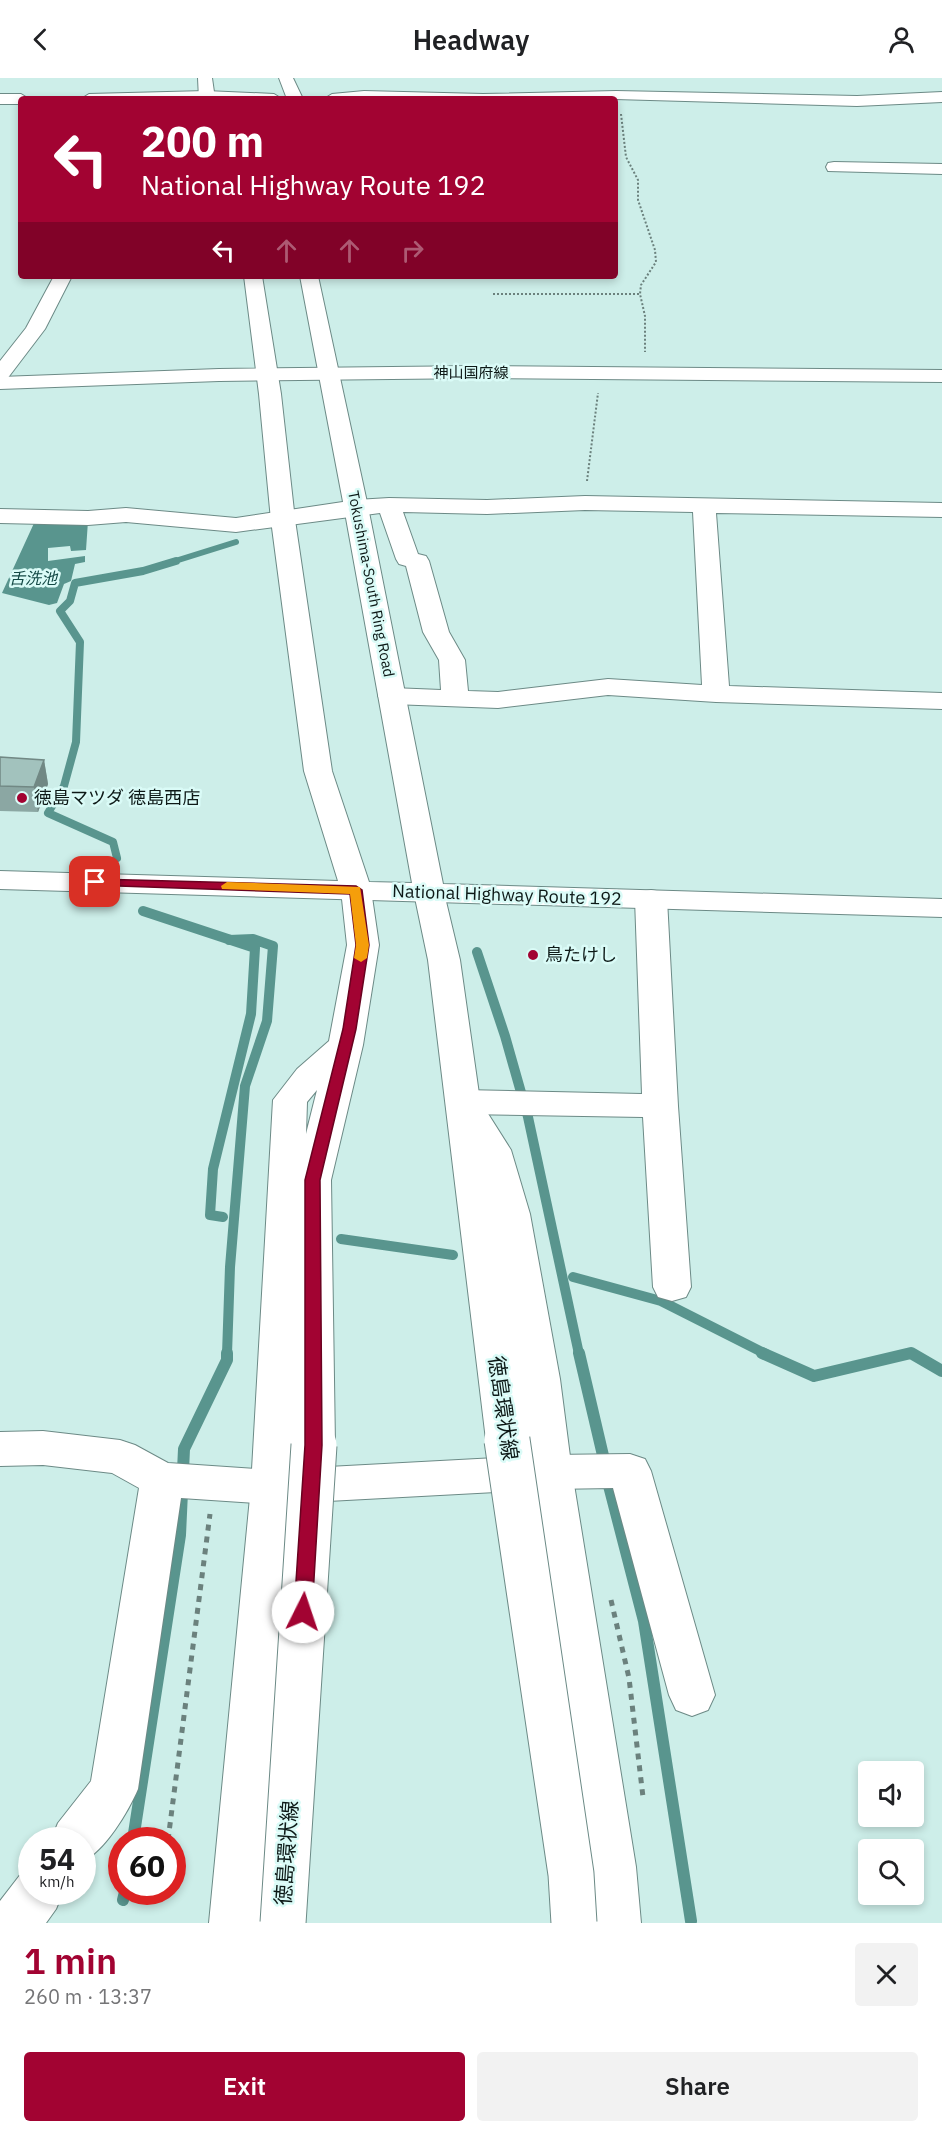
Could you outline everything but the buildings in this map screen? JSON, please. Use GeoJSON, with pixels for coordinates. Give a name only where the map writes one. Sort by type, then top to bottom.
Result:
{"type":"FeatureCollection","features":[{"type":"Feature","properties":{"kind":"main road"},"geometry":{"type":"LineString","coordinates":[[169,96],[184,78]]}},
{"type":"Feature","properties":{"kind":"main road"},"geometry":{"type":"LineString","coordinates":[[205,78],[207,96]]}},
{"type":"Feature","properties":{"kind":"main road"},"geometry":{"type":"LineString","coordinates":[[286,78],[294,96]]}},
{"type":"Feature","properties":{"kind":"main road"},"geometry":{"type":"LineString","coordinates":[[618,96],[857,101],[942,98]]}},
{"type":"Feature","properties":{"kind":"main road"},"geometry":{"type":"LineString","coordinates":[[0,99],[18,99]]}},
{"type":"Feature","properties":{"kind":"main road"},"geometry":{"type":"LineString","coordinates":[[834,167],[942,170]]}},
{"type":"Feature","properties":{"kind":"main road"},"geometry":{"type":"LineString","coordinates":[[0,375],[35,329],[61,279]]}},
{"type":"Feature","properties":{"kind":"main road"},"geometry":{"type":"LineString","coordinates":[[253,279],[283,520],[318,771],[356,890]]}},
{"type":"Feature","properties":{"kind":"main road","name":"Tokushima-South Ring Road"},"geometry":{"type":"LineString","coordinates":[[310,279],[356,507],[429,893]]}},
{"type":"Feature","properties":{"kind":"main road","name":"神山国府線"},"geometry":{"type":"LineString","coordinates":[[0,383],[329,374],[942,376]]}},
{"type":"Feature","properties":{"kind":"main road"},"geometry":{"type":"LineString","coordinates":[[0,516],[88,518],[126,515],[236,525],[283,520],[356,507],[389,505],[488,507],[585,502],[942,510]]}},
{"type":"Feature","properties":{"kind":"main road"},"geometry":{"type":"LineString","coordinates":[[704,504],[716,693]]}},
{"type":"Feature","properties":{"kind":"main road"},"geometry":{"type":"LineString","coordinates":[[389,505],[408,559],[417,561],[436,632],[452,660],[455,698]]}},
{"type":"Feature","properties":{"kind":"main road"},"geometry":{"type":"LineString","coordinates":[[392,696],[498,700],[608,687],[942,701]]}},
{"type":"Feature","properties":{"kind":"main road","name":"National Highway Route 192"},"geometry":{"type":"LineString","coordinates":[[0,880],[942,908]]}},
{"type":"Feature","properties":{"kind":"main road","name":"徳島環状線"},"geometry":{"type":"LineString","coordinates":[[283,1923],[314,1445],[313,1180],[346,1045],[363,945],[356,890]]}},
{"type":"Feature","properties":{"kind":"main road","name":"徳島環状線"},"geometry":{"type":"LineString","coordinates":[[429,893],[444,960],[507,1440],[571,1874],[574,1923]]}},
{"type":"Feature","properties":{"kind":"main road"},"geometry":{"type":"LineString","coordinates":[[651,899],[660,1106],[672,1287]]}},
{"type":"Feature","properties":{"kind":"main road"},"geometry":{"type":"LineString","coordinates":[[235,1923],[272,1487],[290,1100],[309,1077],[346,1045]]}},
{"type":"Feature","properties":{"kind":"main road"},"geometry":{"type":"LineString","coordinates":[[463,1102],[660,1106]]}},
{"type":"Feature","properties":{"kind":"main road"},"geometry":{"type":"LineString","coordinates":[[463,1102],[493,1150],[511,1214],[540,1378],[551,1472],[611,1867],[615,1923]]}},
{"type":"Feature","properties":{"kind":"main road"},"geometry":{"type":"LineString","coordinates":[[0,1449],[43,1448],[120,1457],[187,1481],[272,1487],[551,1472],[630,1471],[692,1695]]}},
{"type":"Feature","properties":{"kind":"main road"},"geometry":{"type":"LineString","coordinates":[[86,1827],[114,1789],[187,1481]]}},
{"type":"Feature","properties":{"kind":"main road"},"geometry":{"type":"LineString","coordinates":[[15,1923],[28,1905]]}},
{"type":"Feature","properties":{"kind":"path"},"geometry":{"type":"LineString","coordinates":[[618,102],[629,171],[638,180],[638,200],[655,250],[656,262],[641,285],[640,294],[645,316],[646,374]]}},
{"type":"Feature","properties":{"kind":"path"},"geometry":{"type":"LineString","coordinates":[[493,294],[640,294]]}},
{"type":"Feature","properties":{"kind":"path"},"geometry":{"type":"LineString","coordinates":[[585,502],[600,374]]}},
{"type":"Feature","properties":{"kind":"path"},"geometry":{"type":"LineString","coordinates":[[169,1827],[187,1481]]}},
{"type":"Feature","properties":{"kind":"water","name":"舌洗池"},"geometry":{"type":"Polygon","coordinates":[[[35,521],[88,521],[86,550],[71,551],[70,546],[48,548],[48,561],[85,556],[85,562],[75,564],[71,581],[64,584],[57,603],[49,605],[2,593],[35,521]]]}},
{"type":"Feature","properties":{"kind":"waterway"},"geometry":{"type":"LineString","coordinates":[[172,562],[236,542]]}},
{"type":"Feature","properties":{"kind":"waterway"},"geometry":{"type":"LineString","coordinates":[[117,858],[113,842],[48,813],[64,786],[76,742],[80,642],[60,611],[70,601],[75,583],[143,571],[176,561]]}},
{"type":"Feature","properties":{"kind":"waterway"},"geometry":{"type":"LineString","coordinates":[[143,911],[231,940]]}},
{"type":"Feature","properties":{"kind":"waterway"},"geometry":{"type":"LineString","coordinates":[[227,1354],[230,1267],[245,1086],[267,1021],[273,946],[253,939],[231,940]]}},
{"type":"Feature","properties":{"kind":"waterway"},"geometry":{"type":"LineString","coordinates":[[223,1217],[210,1215],[213,1169],[251,1014],[255,948],[231,940]]}},
{"type":"Feature","properties":{"kind":"waterway"},"geometry":{"type":"LineString","coordinates":[[477,952],[505,1036],[528,1117],[579,1354]]}},
{"type":"Feature","properties":{"kind":"waterway"},"geometry":{"type":"LineString","coordinates":[[341,1239],[453,1255]]}},
{"type":"Feature","properties":{"kind":"waterway"},"geometry":{"type":"LineString","coordinates":[[573,1277],[661,1301],[766,1354]]}},
{"type":"Feature","properties":{"kind":"waterway"},"geometry":{"type":"LineString","coordinates":[[579,1353],[605,1464]]}},
{"type":"Feature","properties":{"kind":"waterway"},"geometry":{"type":"LineString","coordinates":[[762,1353],[814,1376],[907,1354]]}},
{"type":"Feature","properties":{"kind":"waterway"},"geometry":{"type":"LineString","coordinates":[[135,1827],[180,1535],[184,1449],[227,1360],[227,1354]]}},
{"type":"Feature","properties":{"kind":"waterway"},"geometry":{"type":"LineString","coordinates":[[907,1354],[913,1354]]}},
{"type":"Feature","properties":{"kind":"waterway"},"geometry":{"type":"LineString","coordinates":[[907,1354],[913,1354]]}},
{"type":"Feature","properties":{"kind":"waterway"},"geometry":{"type":"LineString","coordinates":[[913,1354],[942,1371]]}},
{"type":"Feature","properties":{"kind":"waterway"},"geometry":{"type":"LineString","coordinates":[[607,1478],[644,1621],[691,1921]]}},
{"type":"Feature","properties":{"kind":"slow traffic"},"geometry":{"type":"LineString","coordinates":[[227,886],[356,890],[363,945],[361,958]]}},
{"type":"Feature","properties":{"kind":"place","name":"徳島マツダ 徳島西店"},"geometry":{"type":"Point","coordinates":[22,798]}},
{"type":"Feature","properties":{"kind":"place","name":"鳥たけし"},"geometry":{"type":"Point","coordinates":[533,955]}},
{"type":"Feature","properties":{"kind":"route"},"geometry":{"type":"LineString","coordinates":[[95,882],[356,890],[363,945],[350,1029],[313,1180],[314,1445],[303,1612]]}}]}
